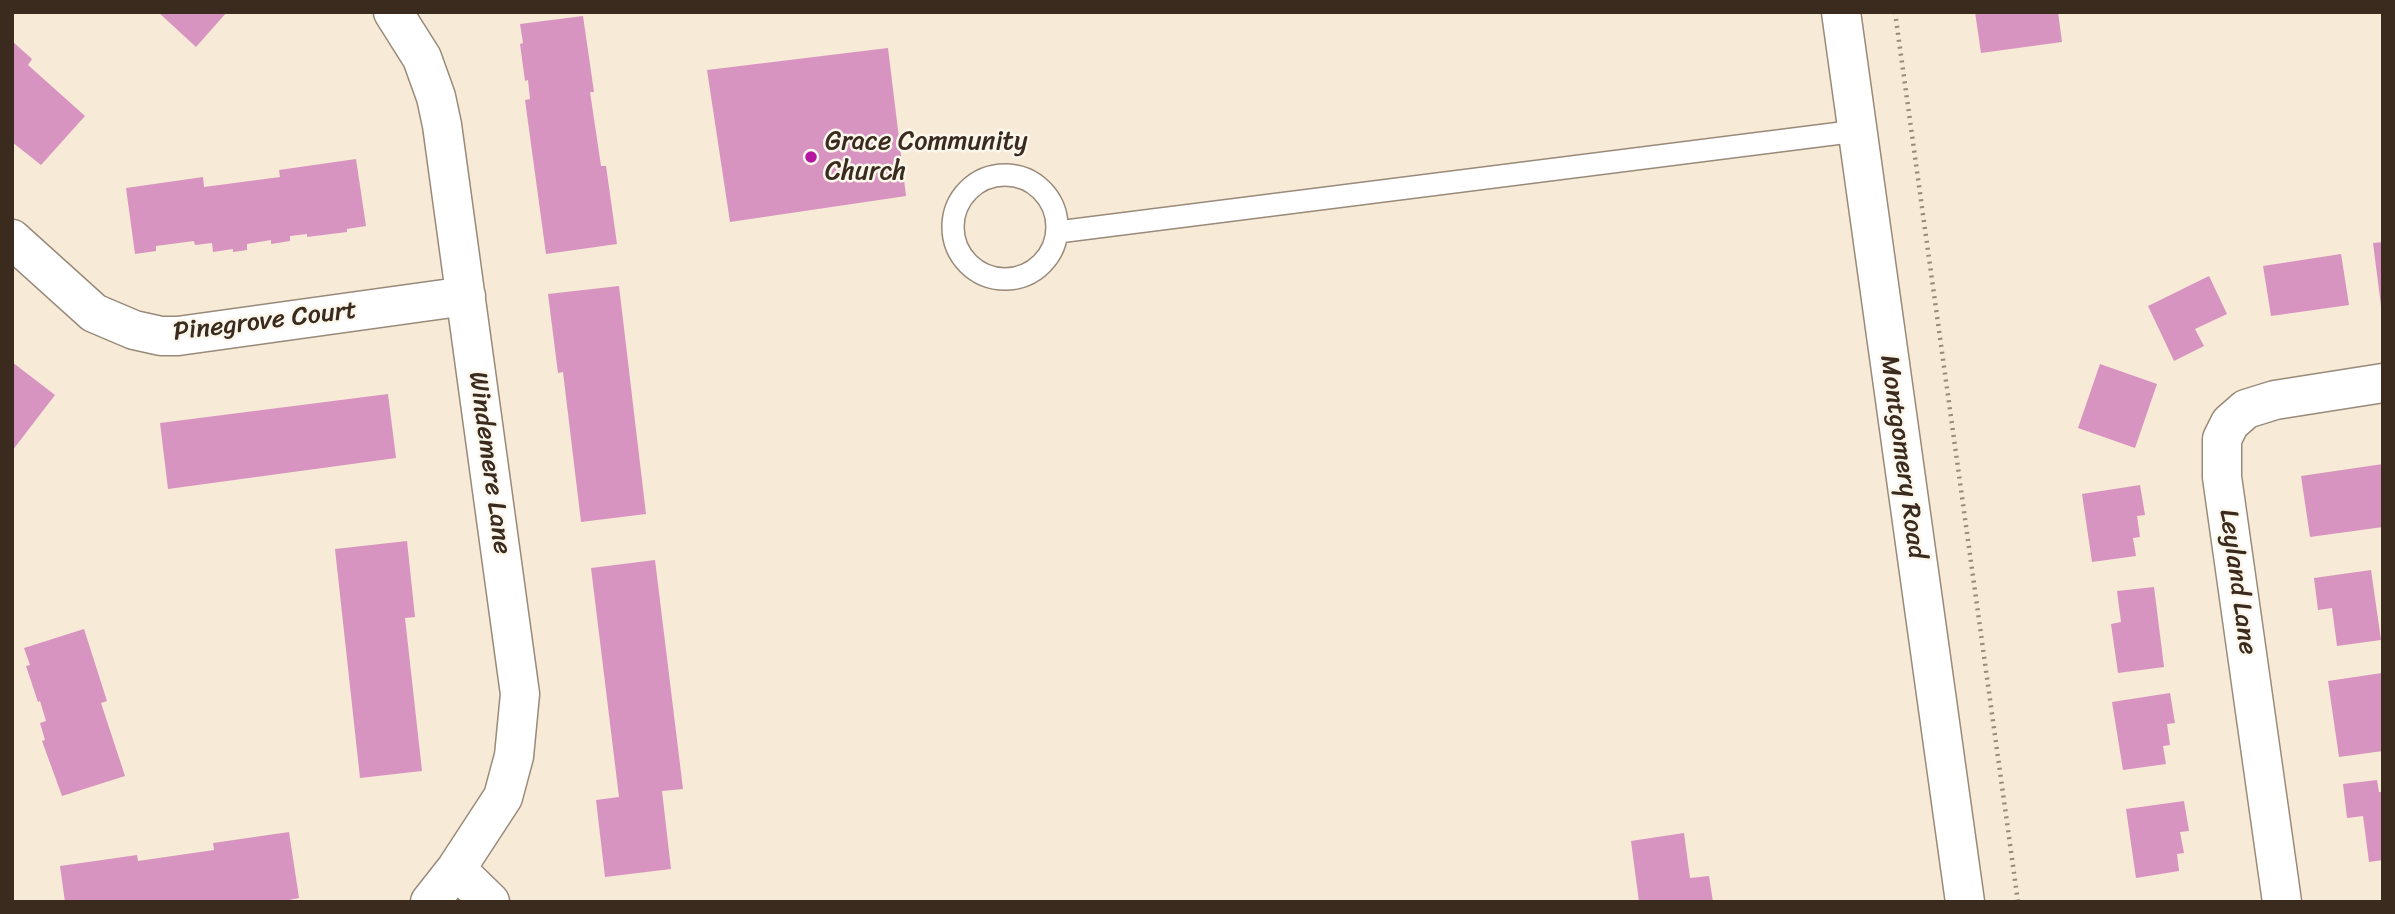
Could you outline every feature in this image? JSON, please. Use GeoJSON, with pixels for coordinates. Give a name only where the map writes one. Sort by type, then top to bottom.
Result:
{"type":"FeatureCollection","features":[{"type":"Feature","properties":{"kind":"street","name":"Windemere Lane"},"geometry":{"type":"LineString","coordinates":[[393,12],[422,58],[436,97],[520,694],[514,756],[503,797],[456,869],[430,902]]}},
{"type":"Feature","properties":{"kind":"street","name":"Montgomery Road"},"geometry":{"type":"LineString","coordinates":[[1841,12],[1965,902]]}},
{"type":"Feature","properties":{"kind":"street","name":"Pinegrove Court"},"geometry":{"type":"LineString","coordinates":[[12,239],[93,313],[134,330],[161,335],[178,336],[466,296]]}},
{"type":"Feature","properties":{"kind":"street","name":"Leyland Lane"},"geometry":{"type":"LineString","coordinates":[[2281,902],[2222,477],[2222,439],[2230,423],[2246,409],[2275,400],[2383,383]]}},
{"type":"Feature","properties":{"kind":"street"},"geometry":{"type":"LineString","coordinates":[[456,869],[490,902]]}},
{"type":"Feature","properties":{"kind":"lane"},"geometry":{"type":"LineString","coordinates":[[1058,232],[1857,131]]}},
{"type":"Feature","properties":{"kind":"lane"},"geometry":{"type":"LineString","coordinates":[[993,175],[1026,178],[1051,200],[1058,232],[1046,263],[1017,280],[984,277],[959,255],[952,223],[964,192],[993,175]]}},
{"type":"Feature","properties":{"kind":"path"},"geometry":{"type":"LineString","coordinates":[[1895,12],[2018,902]]}},
{"type":"Feature","properties":{"kind":"building"},"geometry":{"type":"Polygon","coordinates":[[[158,12],[227,12],[196,47],[158,12]]]}},
{"type":"Feature","properties":{"kind":"building"},"geometry":{"type":"Polygon","coordinates":[[[1975,12],[2058,12],[2062,42],[1981,53],[1975,12]]]}},
{"type":"Feature","properties":{"kind":"building"},"geometry":{"type":"Polygon","coordinates":[[[583,16],[594,92],[590,92],[601,166],[606,166],[617,244],[546,254],[525,100],[530,99],[520,44],[523,43],[520,24],[583,16]]]}},
{"type":"Feature","properties":{"kind":"building"},"geometry":{"type":"Polygon","coordinates":[[[12,41],[32,59],[28,65],[85,116],[41,165],[12,142],[12,41]]]}},
{"type":"Feature","properties":{"kind":"building","name":"Grace Community Church"},"geometry":{"type":"Polygon","coordinates":[[[888,48],[906,196],[730,222],[707,70],[888,48]]]}},
{"type":"Feature","properties":{"kind":"building"},"geometry":{"type":"Polygon","coordinates":[[[356,159],[366,226],[347,229],[347,232],[307,237],[307,234],[290,236],[290,241],[271,244],[271,240],[247,244],[247,250],[233,252],[233,249],[213,252],[212,243],[195,245],[194,241],[156,246],[156,251],[135,254],[126,188],[203,177],[204,187],[280,177],[279,170],[356,159]]]}},
{"type":"Feature","properties":{"kind":"building"},"geometry":{"type":"Polygon","coordinates":[[[2383,242],[2383,306],[2381,306],[2373,243],[2383,242]]]}},
{"type":"Feature","properties":{"kind":"building"},"geometry":{"type":"Polygon","coordinates":[[[2341,254],[2349,305],[2271,316],[2263,266],[2341,254]]]}},
{"type":"Feature","properties":{"kind":"building"},"geometry":{"type":"Polygon","coordinates":[[[2209,276],[2227,314],[2195,329],[2204,346],[2174,361],[2148,306],[2209,276]]]}},
{"type":"Feature","properties":{"kind":"building"},"geometry":{"type":"Polygon","coordinates":[[[619,286],[646,514],[581,522],[563,372],[558,373],[548,294],[619,286]]]}},
{"type":"Feature","properties":{"kind":"building"},"geometry":{"type":"Polygon","coordinates":[[[12,362],[55,395],[12,451],[12,362]]]}},
{"type":"Feature","properties":{"kind":"building"},"geometry":{"type":"Polygon","coordinates":[[[2100,364],[2157,384],[2135,448],[2078,428],[2100,364]]]}},
{"type":"Feature","properties":{"kind":"building"},"geometry":{"type":"Polygon","coordinates":[[[388,394],[396,458],[168,489],[160,423],[388,394]]]}},
{"type":"Feature","properties":{"kind":"building"},"geometry":{"type":"Polygon","coordinates":[[[2383,464],[2383,527],[2310,537],[2301,476],[2383,464]]]}},
{"type":"Feature","properties":{"kind":"building"},"geometry":{"type":"Polygon","coordinates":[[[2140,485],[2145,515],[2137,516],[2140,537],[2133,538],[2136,556],[2092,562],[2082,494],[2140,485]]]}},
{"type":"Feature","properties":{"kind":"building"},"geometry":{"type":"Polygon","coordinates":[[[407,541],[415,617],[405,618],[422,771],[360,778],[335,549],[407,541]]]}},
{"type":"Feature","properties":{"kind":"building"},"geometry":{"type":"Polygon","coordinates":[[[655,560],[683,789],[662,791],[671,869],[605,877],[596,800],[619,797],[591,568],[655,560]]]}},
{"type":"Feature","properties":{"kind":"building"},"geometry":{"type":"Polygon","coordinates":[[[2371,570],[2381,640],[2337,646],[2332,608],[2318,610],[2314,578],[2371,570]]]}},
{"type":"Feature","properties":{"kind":"building"},"geometry":{"type":"Polygon","coordinates":[[[2154,587],[2164,667],[2118,673],[2111,624],[2121,622],[2117,591],[2154,587]]]}},
{"type":"Feature","properties":{"kind":"building"},"geometry":{"type":"Polygon","coordinates":[[[84,629],[107,701],[101,703],[125,776],[62,796],[42,741],[45,740],[40,723],[46,721],[26,666],[30,665],[24,648],[84,629]]]}},
{"type":"Feature","properties":{"kind":"building"},"geometry":{"type":"Polygon","coordinates":[[[2382,673],[2383,751],[2339,757],[2328,681],[2382,673]]]}},
{"type":"Feature","properties":{"kind":"building"},"geometry":{"type":"Polygon","coordinates":[[[2170,693],[2175,723],[2167,724],[2170,745],[2163,746],[2166,764],[2123,770],[2112,702],[2170,693]]]}},
{"type":"Feature","properties":{"kind":"building"},"geometry":{"type":"Polygon","coordinates":[[[2377,780],[2379,792],[2383,792],[2383,860],[2369,862],[2363,816],[2347,818],[2343,784],[2377,780]]]}},
{"type":"Feature","properties":{"kind":"building"},"geometry":{"type":"Polygon","coordinates":[[[2184,801],[2189,831],[2180,832],[2184,853],[2177,854],[2179,871],[2136,878],[2126,809],[2184,801]]]}},
{"type":"Feature","properties":{"kind":"building"},"geometry":{"type":"Polygon","coordinates":[[[289,832],[299,898],[279,902],[65,902],[60,866],[137,855],[138,861],[214,850],[213,843],[289,832]]]}},
{"type":"Feature","properties":{"kind":"building"},"geometry":{"type":"Polygon","coordinates":[[[1684,833],[1690,878],[1709,876],[1713,902],[1639,902],[1631,841],[1684,833]]]}},
{"type":"Feature","properties":{"kind":"place","name":"Grace Community Church"},"geometry":{"type":"Point","coordinates":[811,157]}}]}
